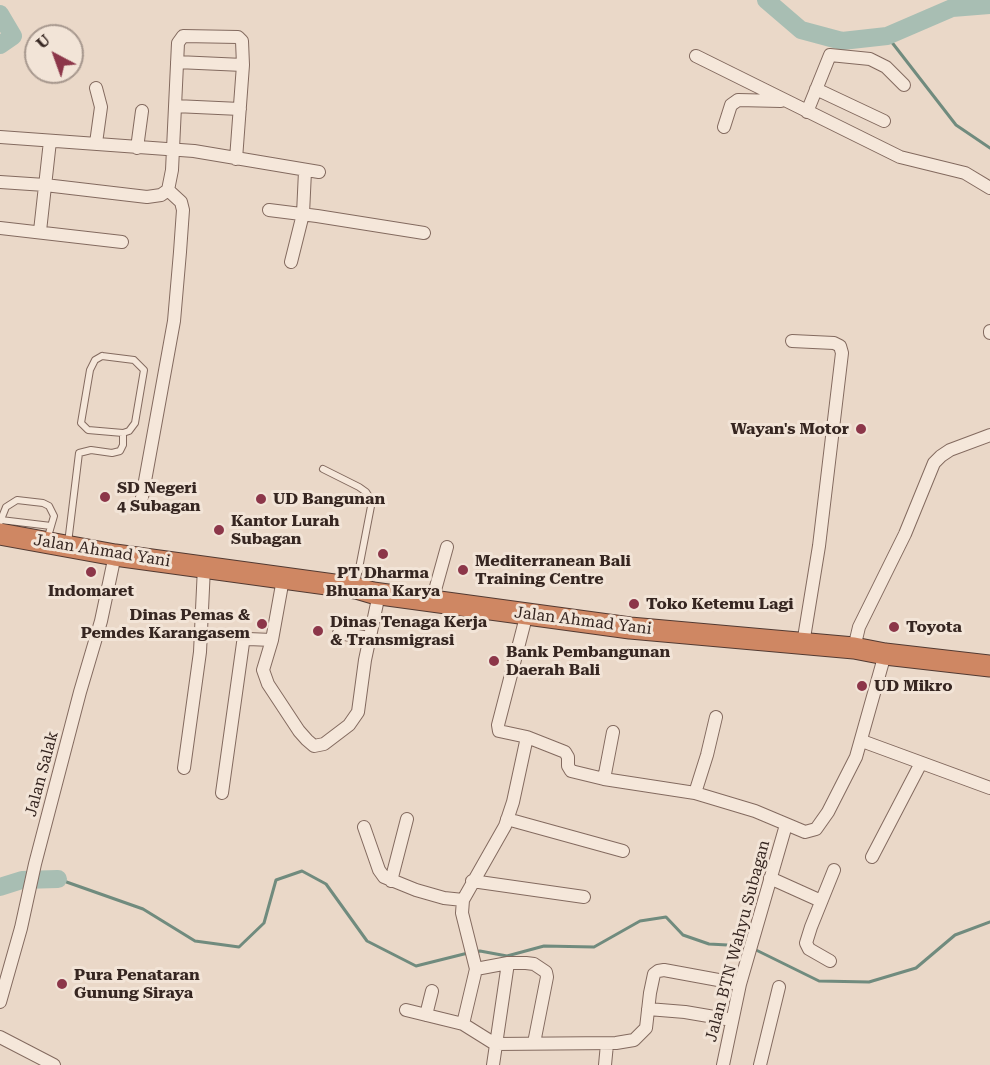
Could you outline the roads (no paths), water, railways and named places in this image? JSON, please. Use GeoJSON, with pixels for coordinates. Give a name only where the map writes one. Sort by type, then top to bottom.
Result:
{"type":"FeatureCollection","features":[{"type":"Feature","properties":{"kind":"highway","name":"Jalan Ahmad Yani"},"geometry":{"type":"LineString","coordinates":[[0,534],[55,538],[115,555],[356,588],[379,594],[641,629],[854,648],[885,654],[990,666]]}},
{"type":"Feature","properties":{"kind":"street"},"geometry":{"type":"LineString","coordinates":[[0,183],[45,185],[147,197],[161,195],[168,190],[173,149],[178,43],[181,37],[238,38],[243,43],[237,159]]}},
{"type":"Feature","properties":{"kind":"street"},"geometry":{"type":"LineString","coordinates":[[807,112],[830,55],[870,59],[886,67],[904,85]]}},
{"type":"Feature","properties":{"kind":"street"},"geometry":{"type":"LineString","coordinates":[[696,56],[900,157],[965,173],[990,188]]}},
{"type":"Feature","properties":{"kind":"street"},"geometry":{"type":"LineString","coordinates":[[177,62],[243,65]]}},
{"type":"Feature","properties":{"kind":"street"},"geometry":{"type":"LineString","coordinates":[[96,88],[101,107],[96,143]]}},
{"type":"Feature","properties":{"kind":"street"},"geometry":{"type":"LineString","coordinates":[[816,89],[884,121]]}},
{"type":"Feature","properties":{"kind":"street"},"geometry":{"type":"LineString","coordinates":[[724,127],[731,105],[738,100],[786,101]]}},
{"type":"Feature","properties":{"kind":"street"},"geometry":{"type":"LineString","coordinates":[[175,106],[240,109]]}},
{"type":"Feature","properties":{"kind":"street"},"geometry":{"type":"LineString","coordinates":[[136,148],[142,111]]}},
{"type":"Feature","properties":{"kind":"street"},"geometry":{"type":"LineString","coordinates":[[0,137],[194,151],[319,172]]}},
{"type":"Feature","properties":{"kind":"street"},"geometry":{"type":"LineString","coordinates":[[40,231],[50,141]]}},
{"type":"Feature","properties":{"kind":"street"},"geometry":{"type":"LineString","coordinates":[[291,262],[303,214],[305,171]]}},
{"type":"Feature","properties":{"kind":"street"},"geometry":{"type":"LineString","coordinates":[[141,503],[174,321],[180,252],[183,210],[180,202],[168,190]]}},
{"type":"Feature","properties":{"kind":"street"},"geometry":{"type":"LineString","coordinates":[[269,210],[424,233]]}},
{"type":"Feature","properties":{"kind":"street"},"geometry":{"type":"LineString","coordinates":[[0,228],[122,242]]}},
{"type":"Feature","properties":{"kind":"street"},"geometry":{"type":"LineString","coordinates":[[792,341],[834,343],[840,346],[842,354],[819,546],[803,644]]}},
{"type":"Feature","properties":{"kind":"street"},"geometry":{"type":"LineString","coordinates":[[854,648],[859,627],[913,516],[934,463],[950,450],[990,435]]}},
{"type":"Feature","properties":{"kind":"street"},"geometry":{"type":"LineString","coordinates":[[432,601],[447,547]]}},
{"type":"Feature","properties":{"kind":"street","name":"Jalan Salak"},"geometry":{"type":"LineString","coordinates":[[0,1002],[101,621],[115,555]]}},
{"type":"Feature","properties":{"kind":"street"},"geometry":{"type":"LineString","coordinates":[[184,768],[200,652],[204,567]]}},
{"type":"Feature","properties":{"kind":"street"},"geometry":{"type":"LineString","coordinates":[[284,579],[272,640],[263,670],[264,677],[299,731],[307,740],[318,746],[349,725],[358,712],[369,638],[379,594]]}},
{"type":"Feature","properties":{"kind":"street","name":"Jalan BTN Wahyu Subagan"},"geometry":{"type":"LineString","coordinates":[[527,613],[498,726],[499,730],[527,737],[567,754],[571,771],[695,793],[755,811],[805,832],[816,829],[846,779],[862,741],[885,654]]}},
{"type":"Feature","properties":{"kind":"street"},"geometry":{"type":"LineString","coordinates":[[339,633],[369,638]]}},
{"type":"Feature","properties":{"kind":"street"},"geometry":{"type":"LineString","coordinates":[[222,793],[244,639],[272,640]]}},
{"type":"Feature","properties":{"kind":"street"},"geometry":{"type":"LineString","coordinates":[[695,793],[716,717]]}},
{"type":"Feature","properties":{"kind":"street"},"geometry":{"type":"LineString","coordinates":[[604,778],[613,732]]}},
{"type":"Feature","properties":{"kind":"street"},"geometry":{"type":"LineString","coordinates":[[463,1024],[475,966],[462,913],[463,900],[472,881],[500,838],[507,819],[527,737]]}},
{"type":"Feature","properties":{"kind":"street"},"geometry":{"type":"LineString","coordinates":[[862,741],[990,788]]}},
{"type":"Feature","properties":{"kind":"street"},"geometry":{"type":"LineString","coordinates":[[872,857],[921,763]]}},
{"type":"Feature","properties":{"kind":"street"},"geometry":{"type":"LineString","coordinates":[[391,880],[407,819]]}},
{"type":"Feature","properties":{"kind":"street"},"geometry":{"type":"LineString","coordinates":[[507,819],[623,851]]}},
{"type":"Feature","properties":{"kind":"street","name":"Jalan BTN Wahyu Subagan"},"geometry":{"type":"LineString","coordinates":[[727,1064],[732,1020],[740,984],[786,825]]}},
{"type":"Feature","properties":{"kind":"street"},"geometry":{"type":"LineString","coordinates":[[364,827],[379,870],[384,877],[444,898],[463,900]]}},
{"type":"Feature","properties":{"kind":"street"},"geometry":{"type":"LineString","coordinates":[[830,961],[806,945],[834,870]]}},
{"type":"Feature","properties":{"kind":"street"},"geometry":{"type":"LineString","coordinates":[[770,878],[821,901]]}},
{"type":"Feature","properties":{"kind":"street"},"geometry":{"type":"LineString","coordinates":[[472,881],[584,897]]}},
{"type":"Feature","properties":{"kind":"street"},"geometry":{"type":"LineString","coordinates":[[475,966],[508,963],[534,964],[546,972],[547,977],[534,1043]]}},
{"type":"Feature","properties":{"kind":"street"},"geometry":{"type":"LineString","coordinates":[[493,1065],[508,963]]}},
{"type":"Feature","properties":{"kind":"street"},"geometry":{"type":"LineString","coordinates":[[406,1010],[463,1024],[495,1044],[607,1044],[625,1042],[640,1035],[645,1028],[654,974],[658,971],[664,970],[740,984]]}},
{"type":"Feature","properties":{"kind":"street"},"geometry":{"type":"LineString","coordinates":[[760,1065],[779,987]]}},
{"type":"Feature","properties":{"kind":"street"},"geometry":{"type":"LineString","coordinates":[[426,1015],[432,991]]}},
{"type":"Feature","properties":{"kind":"street"},"geometry":{"type":"LineString","coordinates":[[648,1009],[685,1012],[732,1020]]}},
{"type":"Feature","properties":{"kind":"street"},"geometry":{"type":"LineString","coordinates":[[0,1037],[54,1065]]}},
{"type":"Feature","properties":{"kind":"street"},"geometry":{"type":"LineString","coordinates":[[605,1065],[607,1044]]}},
{"type":"Feature","properties":{"kind":"lane"},"geometry":{"type":"LineString","coordinates":[[102,356],[134,360],[141,364],[144,370],[135,423],[129,431],[123,433],[88,430],[81,423],[90,370],[95,360],[102,356]]}},
{"type":"Feature","properties":{"kind":"lane"},"geometry":{"type":"LineString","coordinates":[[55,538],[80,453],[91,450],[112,453],[120,451],[123,445],[123,433]]}},
{"type":"Feature","properties":{"kind":"lane"},"geometry":{"type":"LineString","coordinates":[[323,469],[359,487],[372,501],[356,588]]}},
{"type":"Feature","properties":{"kind":"lane"},"geometry":{"type":"LineString","coordinates":[[17,500],[43,502],[49,506],[54,516],[55,538],[0,521],[6,507],[17,500]]}},
{"type":"Feature","properties":{"kind":"waterway"},"geometry":{"type":"LineString","coordinates":[[766,0],[801,30],[842,41],[887,36],[952,8],[990,5]]}},
{"type":"Feature","properties":{"kind":"waterway"},"geometry":{"type":"LineString","coordinates":[[0,14],[13,36],[0,45]]}},
{"type":"Feature","properties":{"kind":"waterway"},"geometry":{"type":"LineString","coordinates":[[887,36],[956,125],[990,148]]}},
{"type":"Feature","properties":{"kind":"waterway"},"geometry":{"type":"LineString","coordinates":[[58,879],[143,909],[195,941],[239,947],[264,923],[276,880],[302,871],[326,884],[367,941],[416,966],[468,953]]}},
{"type":"Feature","properties":{"kind":"waterway"},"geometry":{"type":"LineString","coordinates":[[0,887],[22,880],[58,879]]}},
{"type":"Feature","properties":{"kind":"waterway"},"geometry":{"type":"LineString","coordinates":[[474,952],[507,956],[544,946],[594,947],[640,921],[666,917],[683,935],[709,944],[746,946]]}},
{"type":"Feature","properties":{"kind":"waterway"},"geometry":{"type":"LineString","coordinates":[[752,948],[819,981],[869,982],[916,968],[955,935],[990,922]]}},
{"type":"Feature","properties":{"kind":"place","name":"Wayan's Motor"},"geometry":{"type":"Point","coordinates":[861,429]}},
{"type":"Feature","properties":{"kind":"place","name":"SD Negeri 4 Subagan"},"geometry":{"type":"Point","coordinates":[105,497]}},
{"type":"Feature","properties":{"kind":"place","name":"UD Bangunan"},"geometry":{"type":"Point","coordinates":[261,499]}},
{"type":"Feature","properties":{"kind":"place","name":"Kantor Lurah Subagan"},"geometry":{"type":"Point","coordinates":[219,530]}},
{"type":"Feature","properties":{"kind":"place","name":"PT Dharma Bhuana Karya"},"geometry":{"type":"Point","coordinates":[383,554]}},
{"type":"Feature","properties":{"kind":"place","name":"Mediterranean Bali Training Centre"},"geometry":{"type":"Point","coordinates":[463,570]}},
{"type":"Feature","properties":{"kind":"place","name":"Indomaret"},"geometry":{"type":"Point","coordinates":[91,572]}},
{"type":"Feature","properties":{"kind":"place","name":"Toko Ketemu Lagi"},"geometry":{"type":"Point","coordinates":[634,604]}},
{"type":"Feature","properties":{"kind":"place","name":"Dinas Pemas & Pemdes Karangasem"},"geometry":{"type":"Point","coordinates":[262,624]}},
{"type":"Feature","properties":{"kind":"place","name":"Toyota"},"geometry":{"type":"Point","coordinates":[894,627]}},
{"type":"Feature","properties":{"kind":"place","name":"Dinas Tenaga Kerja & Transmigrasi"},"geometry":{"type":"Point","coordinates":[318,631]}},
{"type":"Feature","properties":{"kind":"place","name":"Bank Pembangunan Daerah Bali"},"geometry":{"type":"Point","coordinates":[494,661]}},
{"type":"Feature","properties":{"kind":"place","name":"UD Mikro"},"geometry":{"type":"Point","coordinates":[862,686]}},
{"type":"Feature","properties":{"kind":"place","name":"Pura Penataran Gunung Siraya"},"geometry":{"type":"Point","coordinates":[62,984]}}]}
